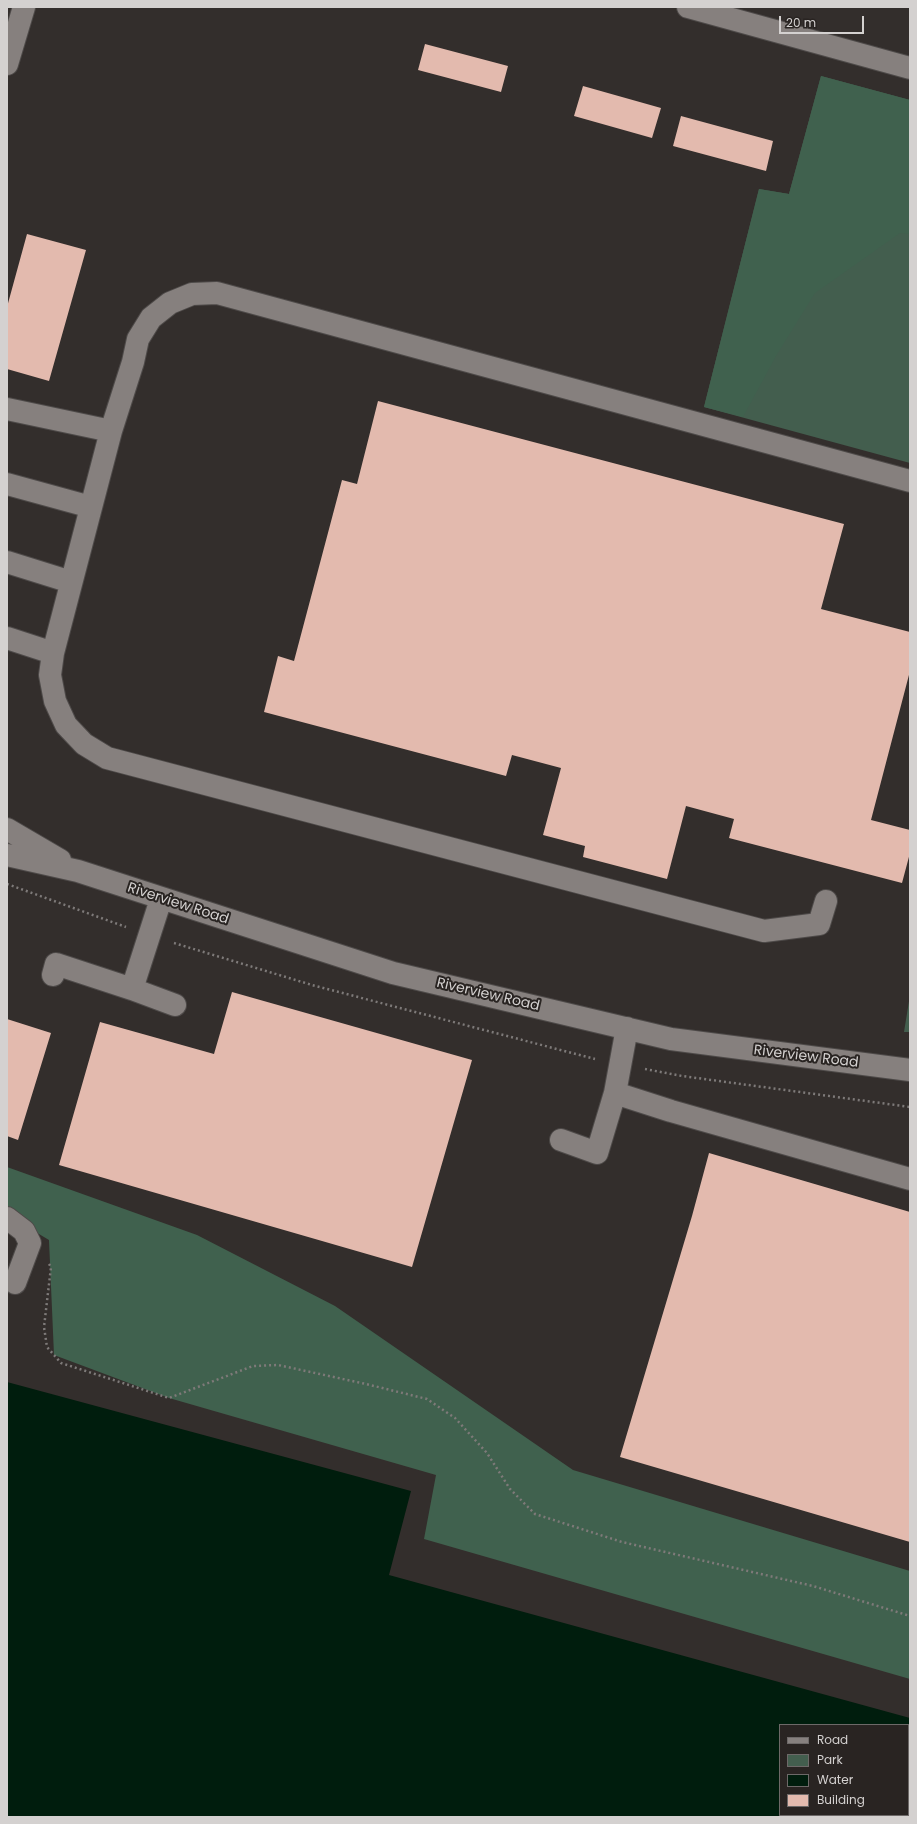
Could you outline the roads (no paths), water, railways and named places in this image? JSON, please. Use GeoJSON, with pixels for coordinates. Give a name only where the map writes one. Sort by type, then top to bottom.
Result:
{"type":"FeatureCollection","features":[{"type":"Feature","properties":{"kind":"street"},"geometry":{"type":"LineString","coordinates":[[7,64],[24,7]]}},
{"type":"Feature","properties":{"kind":"street"},"geometry":{"type":"LineString","coordinates":[[688,7],[910,68]]}},
{"type":"Feature","properties":{"kind":"street"},"geometry":{"type":"LineString","coordinates":[[826,901],[819,924],[764,931],[107,758],[84,744],[66,724],[55,701],[50,674],[53,653],[111,431],[133,362],[138,339],[151,318],[170,302],[192,294],[217,294],[910,481]]}},
{"type":"Feature","properties":{"kind":"street"},"geometry":{"type":"LineString","coordinates":[[7,409],[111,431]]}},
{"type":"Feature","properties":{"kind":"street"},"geometry":{"type":"LineString","coordinates":[[7,484],[91,507]]}},
{"type":"Feature","properties":{"kind":"street"},"geometry":{"type":"LineString","coordinates":[[7,562],[71,582]]}},
{"type":"Feature","properties":{"kind":"street"},"geometry":{"type":"LineString","coordinates":[[7,638],[53,653]]}},
{"type":"Feature","properties":{"kind":"street","name":"Riverview Road"},"geometry":{"type":"LineString","coordinates":[[7,829],[78,871]]}},
{"type":"Feature","properties":{"kind":"street","name":"Riverview Road"},"geometry":{"type":"LineString","coordinates":[[7,854],[78,871],[393,973],[671,1039],[910,1070]]}},
{"type":"Feature","properties":{"kind":"street"},"geometry":{"type":"LineString","coordinates":[[132,989],[161,899]]}},
{"type":"Feature","properties":{"kind":"street"},"geometry":{"type":"LineString","coordinates":[[53,975],[56,964],[175,1005]]}},
{"type":"Feature","properties":{"kind":"street"},"geometry":{"type":"LineString","coordinates":[[561,1140],[597,1153],[615,1093],[627,1028]]}},
{"type":"Feature","properties":{"kind":"street"},"geometry":{"type":"LineString","coordinates":[[615,1093],[671,1111],[910,1179]]}},
{"type":"Feature","properties":{"kind":"street"},"geometry":{"type":"LineString","coordinates":[[7,1218],[24,1231],[30,1243],[14,1283]]}},
{"type":"Feature","properties":{"kind":"water"},"geometry":{"type":"Polygon","coordinates":[[[7,1382],[411,1491],[389,1575],[910,1718],[910,1817],[7,1817],[7,1382]]]}}]}
